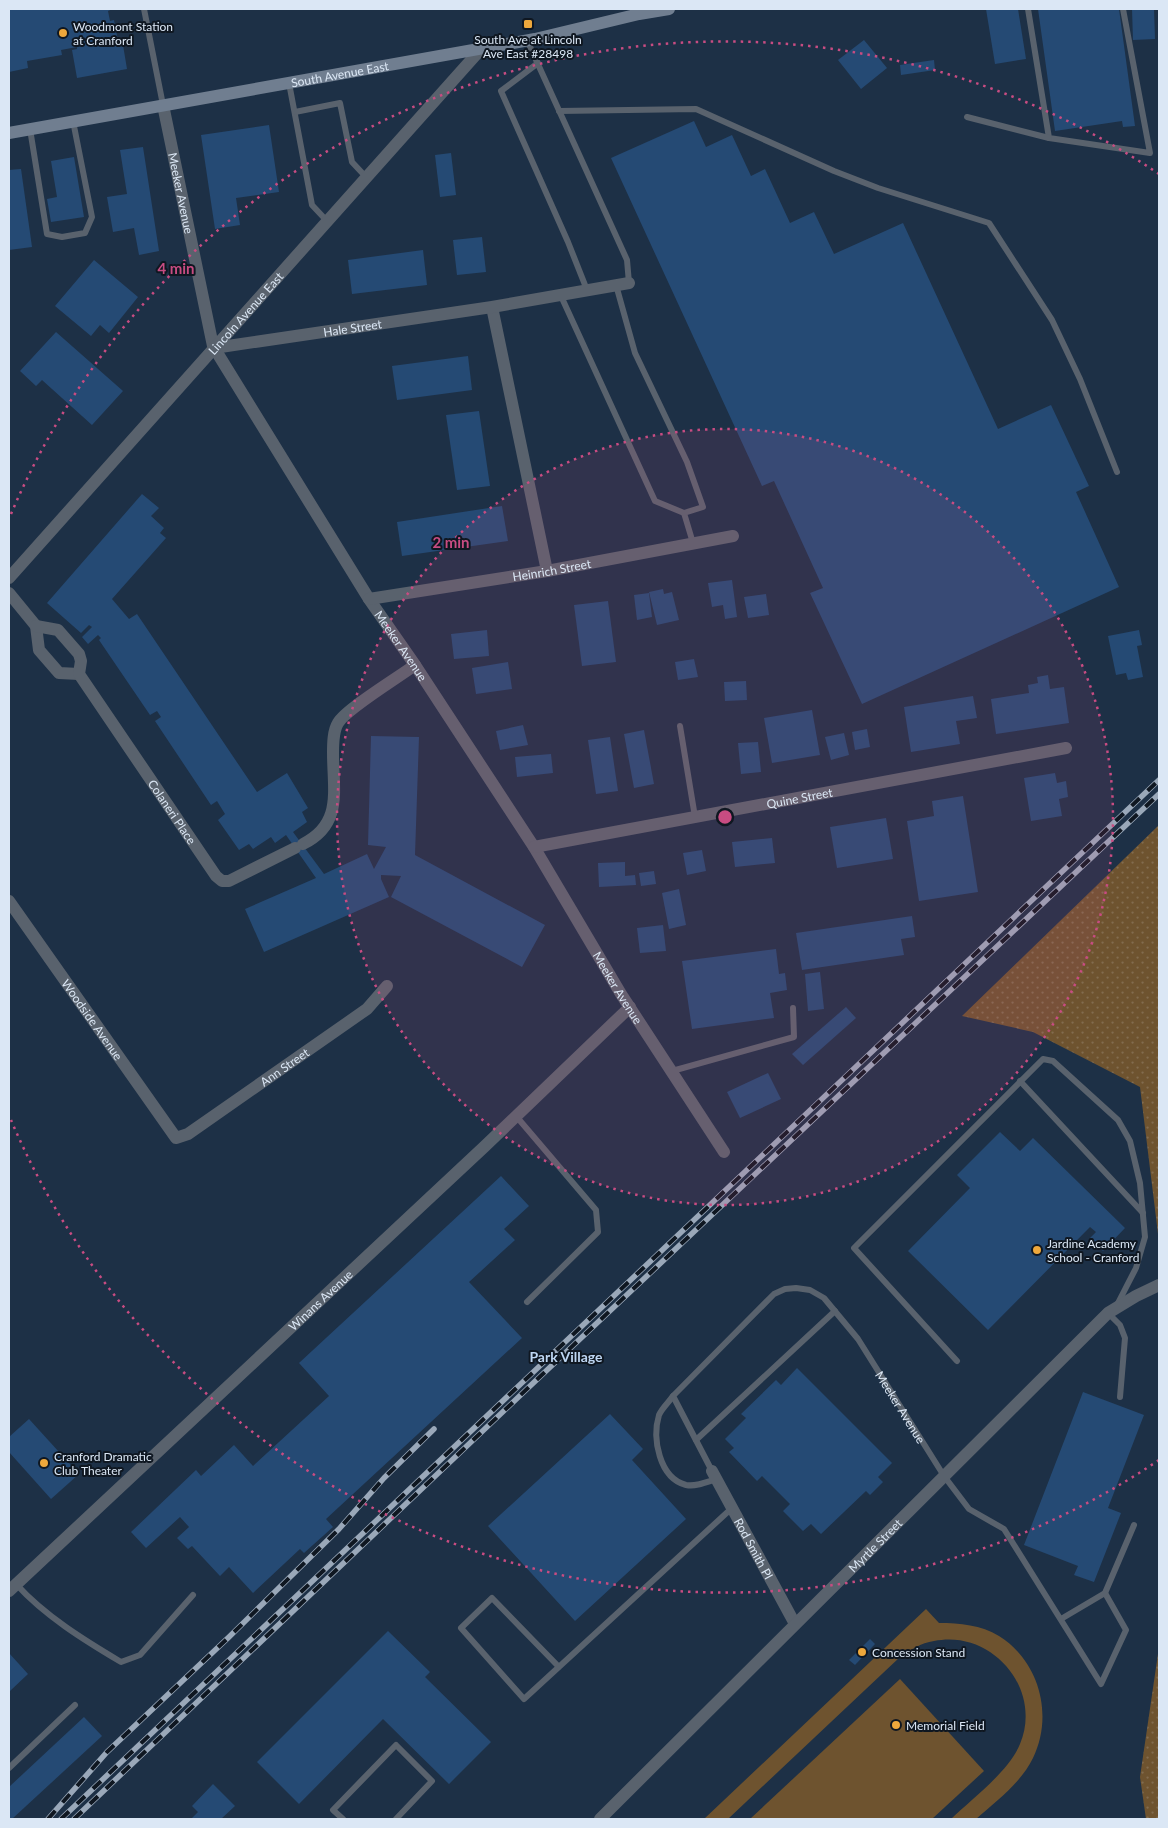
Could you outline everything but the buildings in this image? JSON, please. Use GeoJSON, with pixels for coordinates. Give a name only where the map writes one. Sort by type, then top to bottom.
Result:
{"type":"FeatureCollection","features":[{"type":"Feature","properties":{"kind":"main road","name":"South Avenue East"},"geometry":{"type":"LineString","coordinates":[[9,133],[527,40],[639,14],[669,9]]}},
{"type":"Feature","properties":{"kind":"street","name":"Lincoln Avenue East"},"geometry":{"type":"LineString","coordinates":[[9,578],[481,48]]}},
{"type":"Feature","properties":{"kind":"street","name":"Meeker Avenue"},"geometry":{"type":"LineString","coordinates":[[163,105],[214,348],[369,600],[415,665],[534,847],[630,1008],[724,1152]]}},
{"type":"Feature","properties":{"kind":"street","name":"Hale Street"},"geometry":{"type":"LineString","coordinates":[[214,348],[492,308],[629,284]]}},
{"type":"Feature","properties":{"kind":"street"},"geometry":{"type":"LineString","coordinates":[[492,308],[548,571]]}},
{"type":"Feature","properties":{"kind":"street","name":"Heinrich Street"},"geometry":{"type":"LineString","coordinates":[[369,600],[548,571],[732,536]]}},
{"type":"Feature","properties":{"kind":"street"},"geometry":{"type":"LineString","coordinates":[[9,593],[36,626],[39,650],[59,673],[79,674]]}},
{"type":"Feature","properties":{"kind":"street","name":"Colaneri Place"},"geometry":{"type":"LineString","coordinates":[[36,626],[58,630],[79,654],[81,661],[79,674],[211,868],[222,881],[229,882],[316,838],[327,826],[334,808],[332,741],[337,723],[347,713],[415,665]]}},
{"type":"Feature","properties":{"kind":"street","name":"Quine Street"},"geometry":{"type":"LineString","coordinates":[[534,847],[1066,748]]}},
{"type":"Feature","properties":{"kind":"street","name":"Woodside Avenue"},"geometry":{"type":"LineString","coordinates":[[9,901],[176,1138]]}},
{"type":"Feature","properties":{"kind":"street","name":"Ann Street"},"geometry":{"type":"LineString","coordinates":[[176,1138],[188,1134],[367,1009],[387,986]]}},
{"type":"Feature","properties":{"kind":"street","name":"Winans Avenue"},"geometry":{"type":"LineString","coordinates":[[12,1587],[630,1008]]}},
{"type":"Feature","properties":{"kind":"street","name":"Myrtle Street"},"geometry":{"type":"LineString","coordinates":[[600,1819],[1112,1311],[1159,1285]]}},
{"type":"Feature","properties":{"kind":"street","name":"Rod Smith Pl"},"geometry":{"type":"LineString","coordinates":[[714,1475],[795,1624]]}},
{"type":"Feature","properties":{"kind":"lane"},"geometry":{"type":"LineString","coordinates":[[144,9],[163,105]]}},
{"type":"Feature","properties":{"kind":"lane"},"geometry":{"type":"LineString","coordinates":[[1028,9],[1049,138]]}},
{"type":"Feature","properties":{"kind":"lane"},"geometry":{"type":"LineString","coordinates":[[967,117],[1049,138],[1150,153],[1122,9]]}},
{"type":"Feature","properties":{"kind":"lane"},"geometry":{"type":"LineString","coordinates":[[527,40],[627,260],[629,284]]}},
{"type":"Feature","properties":{"kind":"lane"},"geometry":{"type":"LineString","coordinates":[[538,63],[501,91],[568,242],[587,290]]}},
{"type":"Feature","properties":{"kind":"lane"},"geometry":{"type":"LineString","coordinates":[[289,83],[312,206],[327,221]]}},
{"type":"Feature","properties":{"kind":"lane"},"geometry":{"type":"LineString","coordinates":[[295,112],[340,103],[352,162],[366,178]]}},
{"type":"Feature","properties":{"kind":"lane"},"geometry":{"type":"LineString","coordinates":[[559,111],[696,109],[834,171],[878,188],[989,223],[1052,320],[1080,379],[1117,472]]}},
{"type":"Feature","properties":{"kind":"lane"},"geometry":{"type":"LineString","coordinates":[[30,129],[46,234],[62,237],[86,233],[92,217],[72,122]]}},
{"type":"Feature","properties":{"kind":"lane"},"geometry":{"type":"LineString","coordinates":[[561,296],[655,502],[684,513],[703,507],[687,462],[635,353],[616,285]]}},
{"type":"Feature","properties":{"kind":"lane"},"geometry":{"type":"LineString","coordinates":[[684,513],[693,543]]}},
{"type":"Feature","properties":{"kind":"lane"},"geometry":{"type":"LineString","coordinates":[[680,726],[695,817]]}},
{"type":"Feature","properties":{"kind":"lane"},"geometry":{"type":"LineString","coordinates":[[672,1071],[794,1036],[793,1008]]}},
{"type":"Feature","properties":{"kind":"lane"},"geometry":{"type":"LineString","coordinates":[[957,1361],[854,1248],[1043,1059],[1053,1061],[1118,1120],[1130,1141],[1140,1183],[1145,1237],[1136,1268],[1112,1311],[1125,1338],[1120,1397]]}},
{"type":"Feature","properties":{"kind":"lane"},"geometry":{"type":"LineString","coordinates":[[1020,1081],[1142,1213]]}},
{"type":"Feature","properties":{"kind":"lane"},"geometry":{"type":"LineString","coordinates":[[516,1116],[596,1210],[598,1232],[527,1302]]}},
{"type":"Feature","properties":{"kind":"lane","name":"Meeker Avenue"},"geometry":{"type":"LineString","coordinates":[[714,1475],[697,1485],[686,1485],[672,1478],[660,1457],[656,1434],[660,1413],[673,1396],[774,1294],[786,1289],[810,1290],[824,1298],[858,1339],[944,1476],[969,1509],[1004,1529],[1101,1684],[1126,1630],[1105,1592]]}},
{"type":"Feature","properties":{"kind":"lane"},"geometry":{"type":"LineString","coordinates":[[696,1440],[835,1311]]}},
{"type":"Feature","properties":{"kind":"lane"},"geometry":{"type":"LineString","coordinates":[[673,1396],[714,1475]]}},
{"type":"Feature","properties":{"kind":"lane"},"geometry":{"type":"LineString","coordinates":[[559,1666],[492,1598],[461,1628],[524,1698],[732,1508]]}},
{"type":"Feature","properties":{"kind":"lane"},"geometry":{"type":"LineString","coordinates":[[1060,1619],[1105,1592],[1134,1525]]}},
{"type":"Feature","properties":{"kind":"lane"},"geometry":{"type":"LineString","coordinates":[[12,1587],[78,1636],[120,1662],[140,1655],[193,1596]]}},
{"type":"Feature","properties":{"kind":"lane"},"geometry":{"type":"LineString","coordinates":[[9,1768],[75,1705]]}},
{"type":"Feature","properties":{"kind":"lane"},"geometry":{"type":"LineString","coordinates":[[344,1819],[334,1810],[396,1745],[432,1782],[396,1819]]}},
{"type":"Feature","properties":{"kind":"shaded area"},"geometry":{"type":"Polygon","coordinates":[[[1159,825],[1159,1242],[1140,1087],[1033,1032],[962,1016],[1159,825]]]}},
{"type":"Feature","properties":{"kind":"shaded area"},"geometry":{"type":"Polygon","coordinates":[[[926,1609],[939,1623],[970,1625],[985,1629],[999,1636],[1013,1647],[1033,1674],[1039,1690],[1042,1707],[1039,1741],[1028,1767],[1007,1791],[976,1819],[951,1819],[999,1774],[1015,1754],[1020,1744],[1025,1723],[1024,1703],[1018,1684],[1007,1667],[993,1654],[975,1644],[955,1640],[934,1641],[920,1645],[900,1657],[728,1819],[704,1819],[926,1609]]]}},
{"type":"Feature","properties":{"kind":"shaded area"},"geometry":{"type":"Polygon","coordinates":[[[1159,1647],[1159,1819],[1146,1819],[1140,1777],[1159,1647]]]}},
{"type":"Feature","properties":{"kind":"shaded area","name":"Memorial Field"},"geometry":{"type":"Polygon","coordinates":[[[900,1679],[984,1771],[932,1819],[750,1819],[900,1679]]]}},
{"type":"Feature","properties":{"kind":"railway"},"geometry":{"type":"LineString","coordinates":[[61,1819],[1159,780]]}},
{"type":"Feature","properties":{"kind":"railway"},"geometry":{"type":"LineString","coordinates":[[74,1819],[529,1387],[1159,794]]}},
{"type":"Feature","properties":{"kind":"railway"},"geometry":{"type":"LineString","coordinates":[[48,1819],[107,1752],[229,1637],[339,1529],[384,1478],[434,1429]]}},
{"type":"Feature","properties":{"kind":"place","name":"South Ave at Lincoln Ave East #28498"},"geometry":{"type":"Point","coordinates":[528,24]}},
{"type":"Feature","properties":{"kind":"place","name":"Woodmont Station at Cranford"},"geometry":{"type":"Point","coordinates":[63,33]}},
{"type":"Feature","properties":{"kind":"place","name":"Jardine Academy School - Cranford"},"geometry":{"type":"Point","coordinates":[1037,1250]}},
{"type":"Feature","properties":{"kind":"place","name":"Cranford Dramatic Club Theater"},"geometry":{"type":"Point","coordinates":[44,1463]}},
{"type":"Feature","properties":{"kind":"place","name":"Concession Stand"},"geometry":{"type":"Point","coordinates":[862,1652]}},
{"type":"Feature","properties":{"kind":"place","name":"Memorial Field"},"geometry":{"type":"Point","coordinates":[896,1725]}},
{"type":"Feature","properties":{"kind":"district","name":"Park Village"},"geometry":{"type":"Point","coordinates":[566,1356]}}]}
